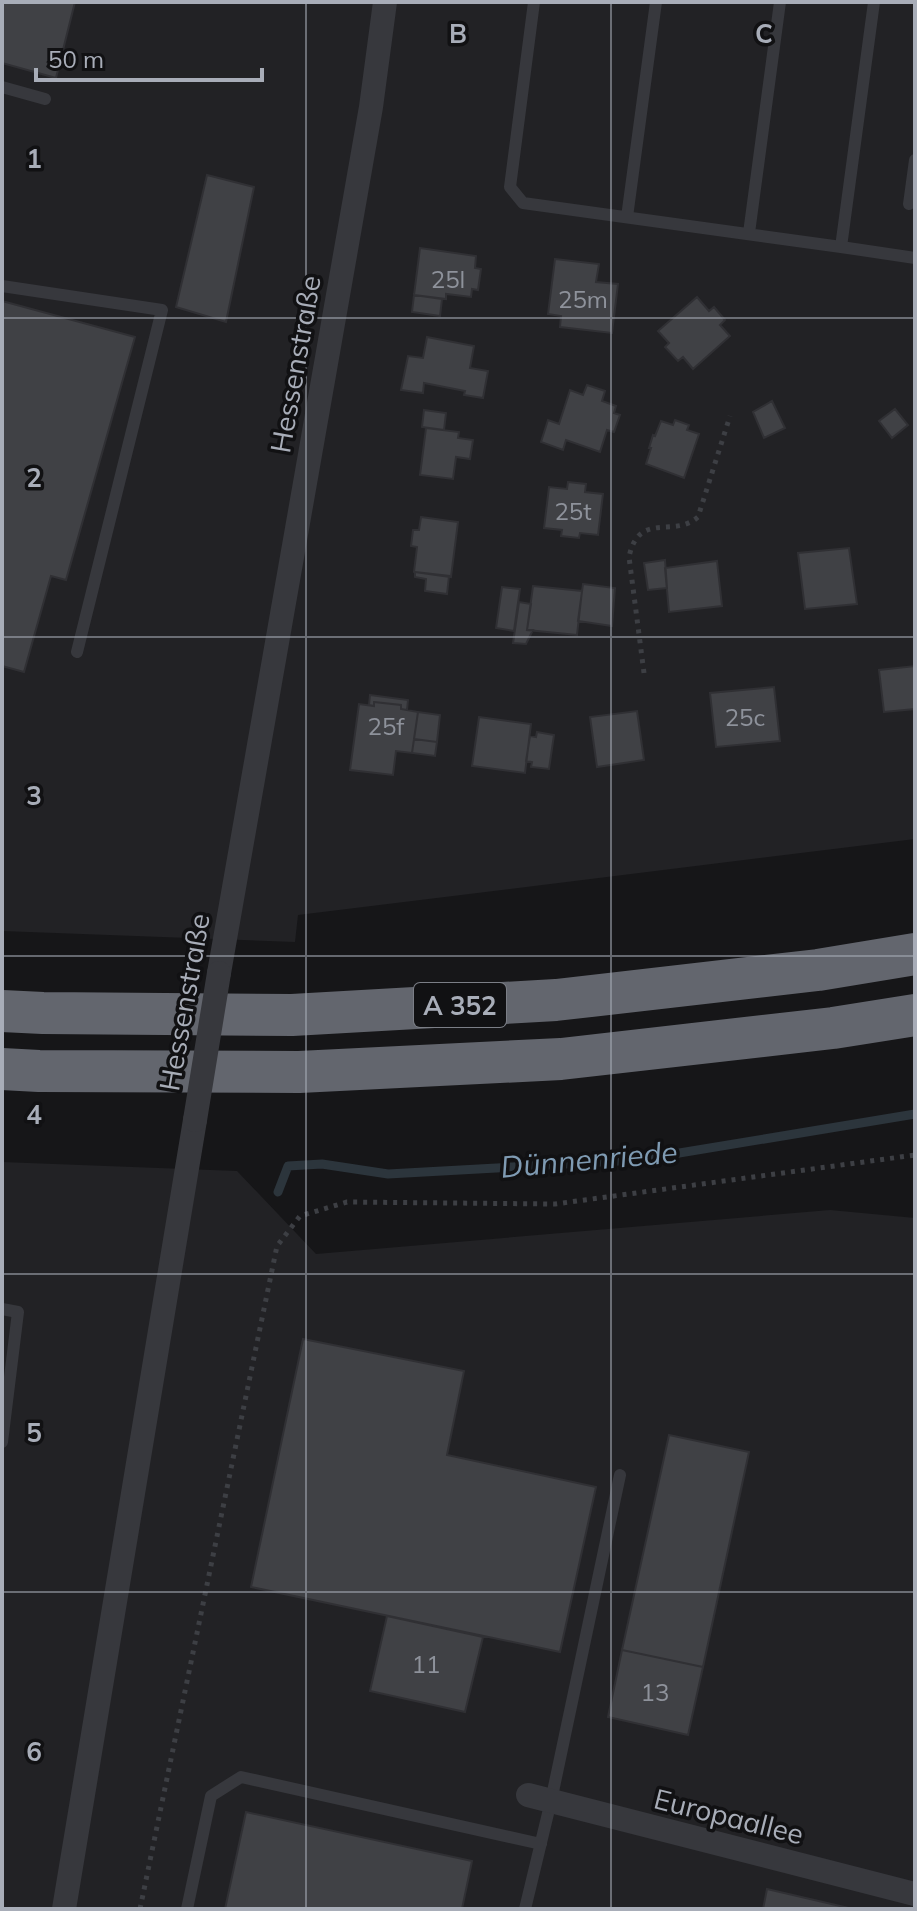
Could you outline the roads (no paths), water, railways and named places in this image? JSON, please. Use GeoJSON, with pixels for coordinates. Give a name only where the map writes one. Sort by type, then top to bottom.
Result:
{"type":"FeatureCollection","features":[{"type":"Feature","properties":{"kind":"highway","name":"A 352"},"geometry":{"type":"LineString","coordinates":[[2,1011],[292,1015],[556,1000],[818,970],[915,954]]}},
{"type":"Feature","properties":{"kind":"highway","name":"A 352"},"geometry":{"type":"LineString","coordinates":[[2,1069],[299,1072],[561,1059],[833,1028],[915,1015]]}},
{"type":"Feature","properties":{"kind":"street","name":"Hessenstraße"},"geometry":{"type":"LineString","coordinates":[[64,1909],[219,973],[371,107],[385,2]]}},
{"type":"Feature","properties":{"kind":"street","name":"Hessenstraße"},"geometry":{"type":"LineString","coordinates":[[371,107],[394,2]]}},
{"type":"Feature","properties":{"kind":"street","name":"Europaallee"},"geometry":{"type":"LineString","coordinates":[[540,1798],[915,1894]]}},
{"type":"Feature","properties":{"kind":"lane"},"geometry":{"type":"LineString","coordinates":[[534,2],[510,187],[523,203],[915,258]]}},
{"type":"Feature","properties":{"kind":"lane"},"geometry":{"type":"LineString","coordinates":[[627,217],[656,2]]}},
{"type":"Feature","properties":{"kind":"lane"},"geometry":{"type":"LineString","coordinates":[[749,233],[780,2]]}},
{"type":"Feature","properties":{"kind":"lane"},"geometry":{"type":"LineString","coordinates":[[841,247],[874,2]]}},
{"type":"Feature","properties":{"kind":"lane"},"geometry":{"type":"LineString","coordinates":[[2,87],[45,99]]}},
{"type":"Feature","properties":{"kind":"lane"},"geometry":{"type":"LineString","coordinates":[[909,204],[915,160]]}},
{"type":"Feature","properties":{"kind":"lane"},"geometry":{"type":"LineString","coordinates":[[2,286],[162,310],[77,652]]}},
{"type":"Feature","properties":{"kind":"lane"},"geometry":{"type":"LineString","coordinates":[[2,1309],[18,1312],[2,1442]]}},
{"type":"Feature","properties":{"kind":"lane"},"geometry":{"type":"LineString","coordinates":[[525,1909],[541,1844],[540,1798],[620,1475]]}},
{"type":"Feature","properties":{"kind":"lane"},"geometry":{"type":"LineString","coordinates":[[187,1909],[211,1796],[241,1777],[541,1844]]}},
{"type":"Feature","properties":{"kind":"waterway","name":"Dünnenriede"},"geometry":{"type":"LineString","coordinates":[[278,1192],[288,1166],[322,1164],[388,1174],[637,1160],[915,1114]]}}]}
